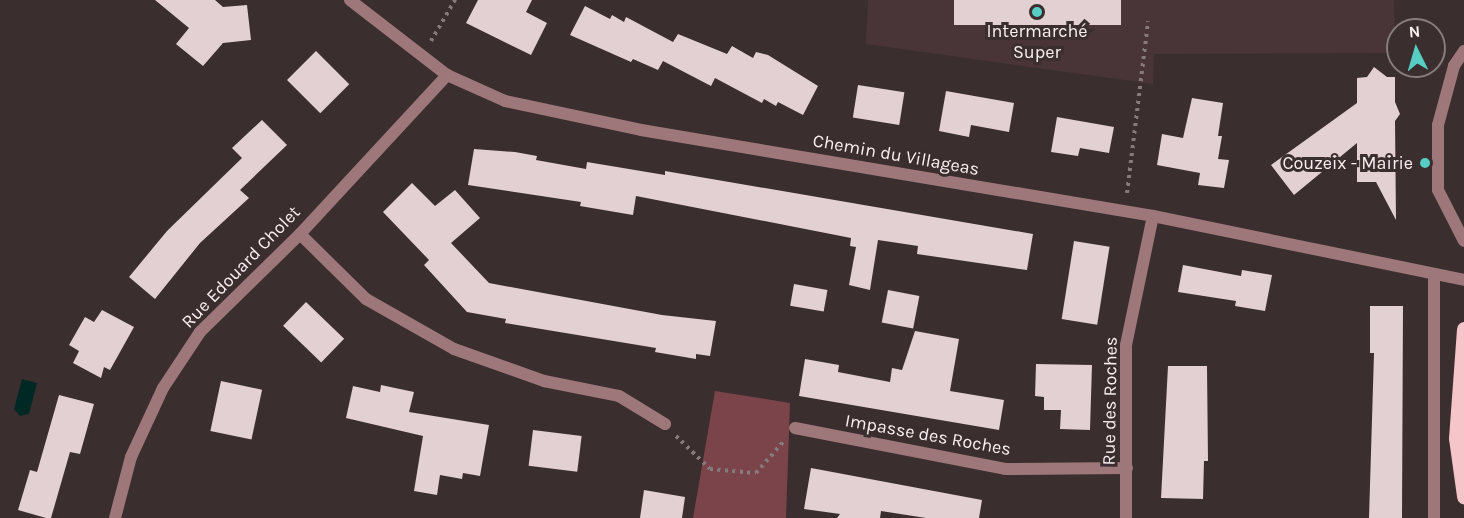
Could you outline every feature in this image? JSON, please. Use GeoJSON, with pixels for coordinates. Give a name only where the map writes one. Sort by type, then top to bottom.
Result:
{"type":"FeatureCollection","features":[{"type":"Feature","properties":{"kind":"main road"},"geometry":{"type":"LineString","coordinates":[[1464,329],[1456,438],[1464,496]]}},
{"type":"Feature","properties":{"kind":"street","name":"Chemin du Villageas"},"geometry":{"type":"LineString","coordinates":[[350,0],[447,75],[505,101],[641,130],[1153,216],[1464,280]]}},
{"type":"Feature","properties":{"kind":"street"},"geometry":{"type":"LineString","coordinates":[[1464,51],[1454,66],[1438,125],[1438,190],[1464,241]]}},
{"type":"Feature","properties":{"kind":"street","name":"Rue Edouard Cholet"},"geometry":{"type":"LineString","coordinates":[[115,518],[131,457],[163,388],[200,332],[300,234],[447,75]]}},
{"type":"Feature","properties":{"kind":"street","name":"Rue des Roches"},"geometry":{"type":"LineString","coordinates":[[1126,518],[1126,345],[1153,216]]}},
{"type":"Feature","properties":{"kind":"street"},"geometry":{"type":"LineString","coordinates":[[300,234],[366,299],[454,349],[544,381],[620,396],[665,424]]}},
{"type":"Feature","properties":{"kind":"street"},"geometry":{"type":"LineString","coordinates":[[1434,275],[1434,518]]}},
{"type":"Feature","properties":{"kind":"street","name":"Impasse des Roches"},"geometry":{"type":"LineString","coordinates":[[795,428],[1005,469],[1127,468]]}},
{"type":"Feature","properties":{"kind":"path"},"geometry":{"type":"LineString","coordinates":[[421,57],[455,0]]}},
{"type":"Feature","properties":{"kind":"path"},"geometry":{"type":"LineString","coordinates":[[1125,211],[1148,21]]}},
{"type":"Feature","properties":{"kind":"path"},"geometry":{"type":"LineString","coordinates":[[665,424],[710,469],[756,473],[795,428]]}},
{"type":"Feature","properties":{"kind":"shaded area"},"geometry":{"type":"Polygon","coordinates":[[[868,0],[1394,0],[1394,18],[1386,18],[1386,53],[1154,54],[1153,84],[866,44],[868,0]]]}},
{"type":"Feature","properties":{"kind":"shaded area"},"geometry":{"type":"Polygon","coordinates":[[[715,391],[790,403],[786,518],[693,518],[715,391]]]}},
{"type":"Feature","properties":{"kind":"water"},"geometry":{"type":"Polygon","coordinates":[[[22,379],[37,383],[29,414],[20,416],[14,409],[22,379]]]}},
{"type":"Feature","properties":{"kind":"building"},"geometry":{"type":"Polygon","coordinates":[[[155,0],[215,0],[223,7],[247,5],[251,40],[223,43],[203,66],[176,44],[189,28],[155,0]]]}},
{"type":"Feature","properties":{"kind":"building"},"geometry":{"type":"Polygon","coordinates":[[[478,0],[532,0],[526,12],[547,23],[531,55],[466,23],[478,0]]]}},
{"type":"Feature","properties":{"kind":"building","name":"Intermarché Super"},"geometry":{"type":"Polygon","coordinates":[[[954,0],[1121,0],[1121,25],[954,25],[954,0]]]}},
{"type":"Feature","properties":{"kind":"building"},"geometry":{"type":"Polygon","coordinates":[[[585,6],[610,19],[612,15],[624,22],[626,17],[673,42],[678,34],[727,54],[732,46],[753,58],[756,52],[768,55],[818,86],[803,115],[778,102],[776,106],[764,99],[762,103],[715,78],[711,86],[663,61],[658,70],[633,59],[631,62],[570,35],[585,6]]]}},
{"type":"Feature","properties":{"kind":"building"},"geometry":{"type":"Polygon","coordinates":[[[316,51],[349,84],[320,113],[287,80],[316,51]]]}},
{"type":"Feature","properties":{"kind":"building"},"geometry":{"type":"Polygon","coordinates":[[[1374,67],[1386,78],[1395,78],[1395,102],[1400,114],[1395,121],[1396,220],[1376,182],[1357,182],[1357,143],[1294,195],[1271,165],[1357,103],[1357,78],[1367,77],[1374,67]]]}},
{"type":"Feature","properties":{"kind":"building"},"geometry":{"type":"Polygon","coordinates":[[[858,85],[904,92],[899,125],[853,118],[858,85]]]}},
{"type":"Feature","properties":{"kind":"building"},"geometry":{"type":"Polygon","coordinates":[[[946,91],[1014,103],[1009,132],[971,125],[969,137],[939,131],[946,91]]]}},
{"type":"Feature","properties":{"kind":"building"},"geometry":{"type":"Polygon","coordinates":[[[1192,98],[1223,103],[1218,136],[1222,136],[1218,159],[1229,160],[1224,188],[1198,185],[1200,173],[1157,165],[1162,134],[1183,138],[1192,98]]]}},
{"type":"Feature","properties":{"kind":"building"},"geometry":{"type":"Polygon","coordinates":[[[1057,117],[1114,127],[1109,153],[1080,148],[1078,156],[1051,152],[1057,117]]]}},
{"type":"Feature","properties":{"kind":"building"},"geometry":{"type":"Polygon","coordinates":[[[262,120],[287,145],[240,190],[249,198],[200,243],[155,299],[129,277],[167,231],[242,158],[232,148],[262,120]]]}},
{"type":"Feature","properties":{"kind":"building"},"geometry":{"type":"Polygon","coordinates":[[[474,149],[515,152],[537,156],[536,160],[586,169],[587,162],[665,175],[665,171],[1033,234],[1027,270],[917,254],[918,246],[878,240],[870,290],[849,285],[856,247],[850,246],[851,238],[636,196],[633,215],[580,206],[581,202],[468,185],[474,149]]]}},
{"type":"Feature","properties":{"kind":"building"},"geometry":{"type":"Polygon","coordinates":[[[412,183],[435,206],[455,190],[480,218],[451,243],[489,283],[662,315],[716,321],[710,356],[696,354],[696,359],[655,352],[656,348],[505,323],[506,319],[467,312],[424,265],[429,260],[383,212],[412,183]]]}},
{"type":"Feature","properties":{"kind":"building"},"geometry":{"type":"Polygon","coordinates":[[[1074,241],[1110,247],[1097,325],[1062,319],[1074,241]]]}},
{"type":"Feature","properties":{"kind":"building"},"geometry":{"type":"Polygon","coordinates":[[[1183,265],[1241,276],[1242,270],[1272,275],[1265,311],[1235,306],[1236,301],[1178,292],[1183,265]]]}},
{"type":"Feature","properties":{"kind":"building"},"geometry":{"type":"Polygon","coordinates":[[[794,284],[827,290],[824,312],[790,306],[794,284]]]}},
{"type":"Feature","properties":{"kind":"building"},"geometry":{"type":"Polygon","coordinates":[[[888,290],[919,296],[913,328],[882,322],[888,290]]]}},
{"type":"Feature","properties":{"kind":"building"},"geometry":{"type":"Polygon","coordinates":[[[306,302],[344,339],[321,363],[283,326],[306,302]]]}},
{"type":"Feature","properties":{"kind":"building"},"geometry":{"type":"Polygon","coordinates":[[[1370,306],[1403,306],[1402,518],[1369,518],[1374,353],[1370,353],[1370,306]]]}},
{"type":"Feature","properties":{"kind":"building"},"geometry":{"type":"Polygon","coordinates":[[[102,310],[134,327],[110,370],[104,367],[101,378],[73,363],[79,351],[69,345],[85,317],[94,322],[102,310]]]}},
{"type":"Feature","properties":{"kind":"building"},"geometry":{"type":"Polygon","coordinates":[[[915,331],[959,339],[950,391],[1004,400],[999,430],[799,396],[805,359],[839,365],[838,372],[890,382],[892,368],[902,370],[915,331]]]}},
{"type":"Feature","properties":{"kind":"building"},"geometry":{"type":"Polygon","coordinates":[[[1036,364],[1092,365],[1090,430],[1060,429],[1061,410],[1044,410],[1044,397],[1035,396],[1036,364]]]}},
{"type":"Feature","properties":{"kind":"building"},"geometry":{"type":"Polygon","coordinates":[[[1168,366],[1207,366],[1208,461],[1204,461],[1203,499],[1161,498],[1168,366]]]}},
{"type":"Feature","properties":{"kind":"building"},"geometry":{"type":"Polygon","coordinates":[[[221,381],[262,390],[251,440],[210,431],[221,381]]]}},
{"type":"Feature","properties":{"kind":"building"},"geometry":{"type":"Polygon","coordinates":[[[381,385],[414,392],[409,412],[489,425],[480,476],[463,473],[462,479],[440,475],[437,495],[414,491],[423,436],[346,418],[353,386],[380,392],[381,385]]]}},
{"type":"Feature","properties":{"kind":"building"},"geometry":{"type":"Polygon","coordinates":[[[59,395],[94,404],[80,454],[70,452],[51,518],[46,518],[18,510],[30,470],[37,472],[59,395]]]}},
{"type":"Feature","properties":{"kind":"building"},"geometry":{"type":"Polygon","coordinates":[[[533,430],[582,436],[577,472],[529,466],[533,430]]]}},
{"type":"Feature","properties":{"kind":"building"},"geometry":{"type":"Polygon","coordinates":[[[811,468],[982,500],[979,518],[926,518],[881,511],[880,518],[837,518],[840,514],[804,509],[811,468]]]}},
{"type":"Feature","properties":{"kind":"building"},"geometry":{"type":"Polygon","coordinates":[[[644,490],[685,497],[682,518],[640,518],[644,490]]]}},
{"type":"Feature","properties":{"kind":"place","name":"Intermarché Super"},"geometry":{"type":"Point","coordinates":[1037,12]}},
{"type":"Feature","properties":{"kind":"place","name":"Couzeix - Mairie"},"geometry":{"type":"Point","coordinates":[1425,163]}}]}
